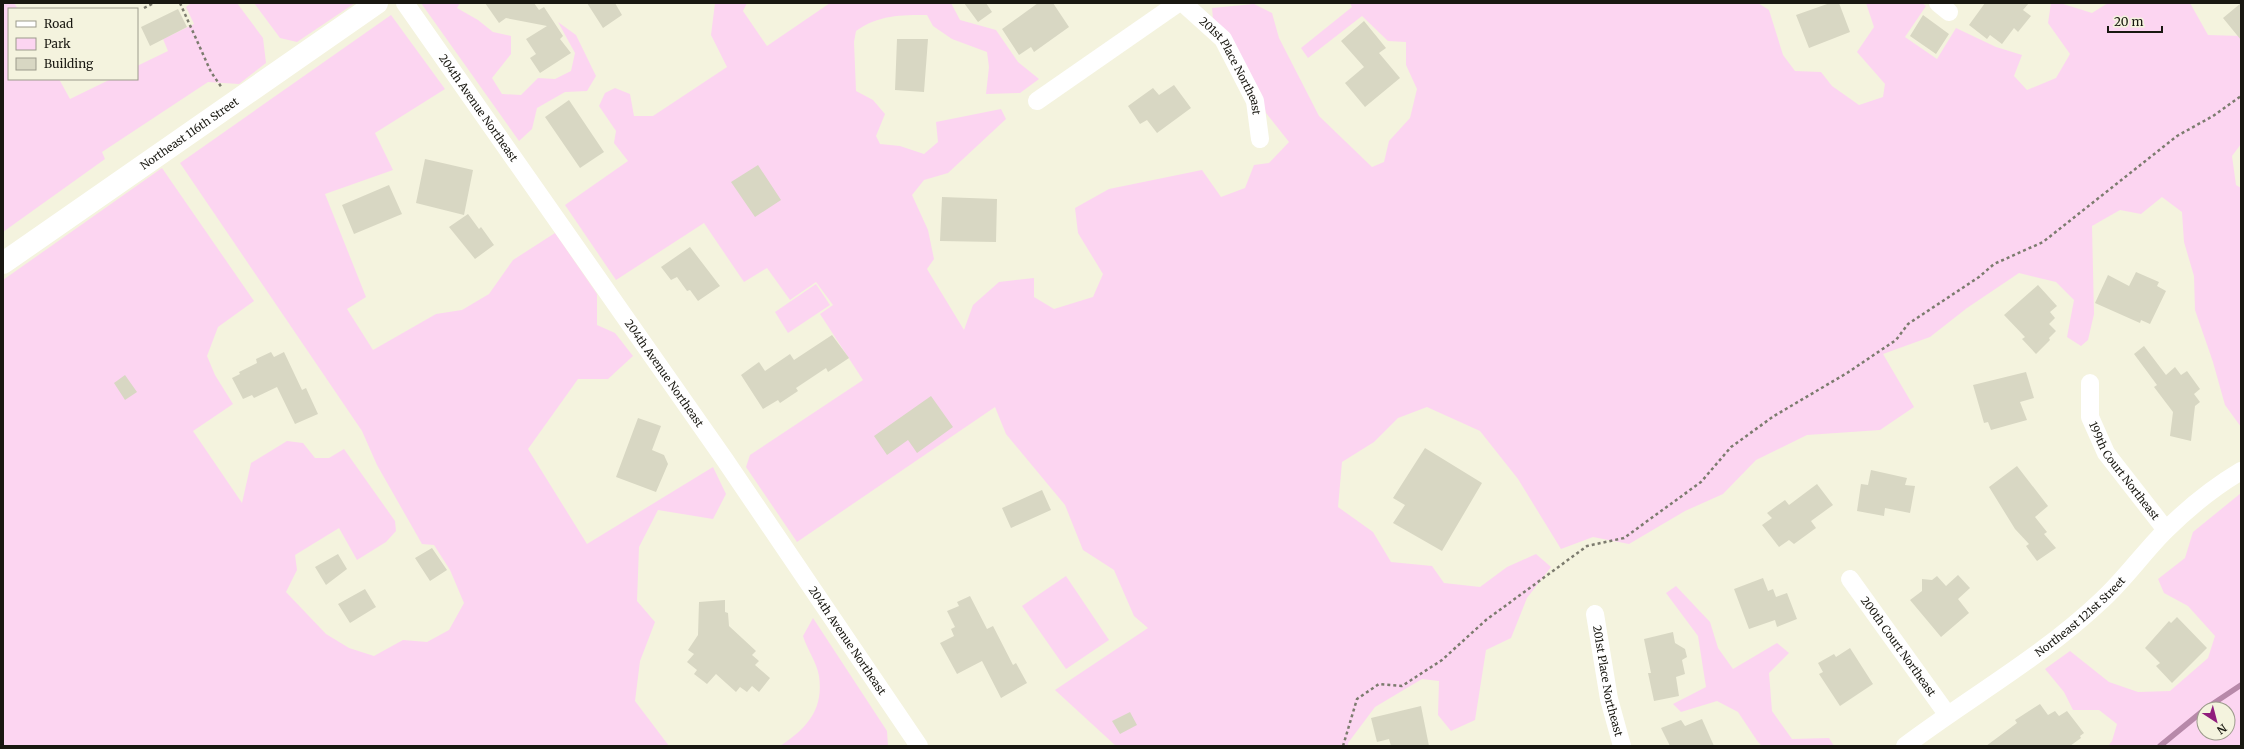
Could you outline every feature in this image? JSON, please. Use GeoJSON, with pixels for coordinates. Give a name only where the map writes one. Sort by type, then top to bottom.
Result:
{"type":"FeatureCollection","features":[{"type":"Feature","properties":{"kind":"street","name":"Northeast 116th Street"},"geometry":{"type":"LineString","coordinates":[[3,264],[377,3]]}},
{"type":"Feature","properties":{"kind":"street","name":"204th Avenue Northeast"},"geometry":{"type":"LineString","coordinates":[[405,3],[725,460],[919,746]]}},
{"type":"Feature","properties":{"kind":"street"},"geometry":{"type":"LineString","coordinates":[[1037,101],[1178,3]]}},
{"type":"Feature","properties":{"kind":"street","name":"201st Place Northeast"},"geometry":{"type":"LineString","coordinates":[[1183,3],[1223,39],[1255,101],[1260,139]]}},
{"type":"Feature","properties":{"kind":"street","name":"199th Court Northeast"},"geometry":{"type":"LineString","coordinates":[[2090,383],[2090,417],[2106,453],[2166,530]]}},
{"type":"Feature","properties":{"kind":"street","name":"Northeast 121st Street"},"geometry":{"type":"LineString","coordinates":[[1905,746],[1947,714],[2036,655],[2102,600],[2166,530],[2212,491],[2241,471]]}},
{"type":"Feature","properties":{"kind":"street","name":"200th Court Northeast"},"geometry":{"type":"LineString","coordinates":[[1850,579],[1947,714]]}},
{"type":"Feature","properties":{"kind":"street","name":"201st Place Northeast"},"geometry":{"type":"LineString","coordinates":[[1595,614],[1609,699],[1622,746]]}},
{"type":"Feature","properties":{"kind":"path"},"geometry":{"type":"LineString","coordinates":[[144,8],[154,3]]}},
{"type":"Feature","properties":{"kind":"path"},"geometry":{"type":"LineString","coordinates":[[180,3],[211,72],[232,104]]}},
{"type":"Feature","properties":{"kind":"path"},"geometry":{"type":"LineString","coordinates":[[1343,746],[1358,699],[1379,684],[1402,686],[1442,660],[1486,620],[1587,546],[1624,538],[1701,482],[1737,442],[1774,416],[1847,373],[1896,340],[1908,324],[1979,277],[1994,264],[2043,242],[2177,136],[2213,116],[2241,96]]}},
{"type":"Feature","properties":{"kind":"green space"},"geometry":{"type":"Polygon","coordinates":[[[3,3],[14,3],[17,8],[8,8],[8,80],[60,80],[70,99],[109,80],[138,80],[138,66],[168,51],[163,39],[194,24],[186,7],[191,3],[237,3],[263,38],[266,63],[239,84],[208,82],[102,152],[105,159],[3,232],[3,3]]]}},
{"type":"Feature","properties":{"kind":"green space"},"geometry":{"type":"Polygon","coordinates":[[[254,3],[355,3],[297,42],[280,38],[254,3]]]}},
{"type":"Feature","properties":{"kind":"green space"},"geometry":{"type":"Polygon","coordinates":[[[421,3],[460,3],[457,8],[478,20],[493,32],[511,36],[511,54],[492,78],[502,94],[521,95],[538,78],[555,79],[571,71],[575,53],[558,22],[576,35],[596,76],[587,91],[565,92],[537,108],[532,129],[519,141],[421,3]]]}},
{"type":"Feature","properties":{"kind":"green space"},"geometry":{"type":"Polygon","coordinates":[[[715,3],[747,3],[743,11],[767,46],[830,3],[951,3],[960,20],[996,30],[1018,62],[1039,79],[1020,93],[986,94],[989,67],[987,52],[952,39],[933,26],[927,15],[908,15],[881,19],[856,31],[854,42],[856,91],[873,100],[885,114],[876,136],[880,144],[900,146],[924,154],[938,142],[936,122],[1001,109],[1006,119],[948,173],[924,180],[912,195],[928,230],[934,259],[927,269],[964,330],[973,305],[999,282],[1034,278],[1034,297],[1054,309],[1093,297],[1103,274],[1078,233],[1075,208],[1109,189],[1202,170],[1221,197],[1245,188],[1254,165],[1269,163],[1289,142],[1266,113],[1261,93],[1213,19],[1212,8],[1254,4],[1272,13],[1279,38],[1319,116],[1372,167],[1384,162],[1389,141],[1410,118],[1417,89],[1406,65],[1406,42],[1388,41],[1362,16],[1308,58],[1301,48],[1352,7],[1350,3],[1758,3],[1769,10],[1783,55],[1795,71],[1821,72],[1832,86],[1859,105],[1883,97],[1885,84],[1857,52],[1874,27],[1866,3],[1922,3],[1926,6],[1905,37],[1937,59],[1956,28],[1996,47],[2022,55],[2014,76],[2027,90],[2056,78],[2070,54],[2048,23],[2051,3],[2060,3],[2092,13],[2108,3],[2190,3],[2208,35],[2241,36],[2241,144],[2232,156],[2236,185],[2241,188],[2241,427],[2225,405],[2213,362],[2195,310],[2194,276],[2184,242],[2182,212],[2162,197],[2141,214],[2120,210],[2092,226],[2094,314],[2088,340],[2081,346],[2067,337],[2074,300],[2056,282],[2019,273],[1967,308],[1930,337],[1883,354],[1914,407],[1880,430],[1807,435],[1756,460],[1723,494],[1685,511],[1629,544],[1593,537],[1561,549],[1518,479],[1480,431],[1427,407],[1398,418],[1374,442],[1342,462],[1338,507],[1373,532],[1391,562],[1432,566],[1444,583],[1480,587],[1507,567],[1536,554],[1551,567],[1527,598],[1511,638],[1486,650],[1475,720],[1451,731],[1438,715],[1439,681],[1422,679],[1375,707],[1348,743],[1348,746],[1116,746],[1055,690],[1148,628],[1134,616],[1114,570],[1083,550],[1065,505],[1006,434],[995,407],[797,542],[746,467],[750,455],[863,380],[820,314],[833,305],[816,282],[790,300],[767,268],[744,282],[704,223],[616,280],[565,205],[628,161],[614,143],[616,131],[599,106],[605,93],[615,88],[630,94],[634,116],[653,116],[727,67],[711,35],[715,3]]]}},
{"type":"Feature","properties":{"kind":"green space"},"geometry":{"type":"Polygon","coordinates":[[[391,15],[445,89],[375,133],[393,170],[325,194],[366,297],[347,309],[373,350],[436,314],[462,310],[489,294],[513,260],[555,233],[597,294],[597,325],[615,333],[633,356],[608,379],[578,379],[528,449],[587,544],[713,467],[726,494],[713,519],[658,510],[639,547],[637,601],[655,622],[640,661],[635,701],[669,746],[3,746],[3,280],[162,168],[254,301],[218,327],[207,356],[215,375],[233,404],[193,431],[242,503],[251,463],[287,441],[303,443],[315,458],[329,458],[344,449],[395,521],[396,531],[386,542],[357,560],[339,528],[295,555],[297,570],[286,592],[326,634],[349,648],[374,656],[403,640],[427,642],[449,630],[464,603],[450,570],[434,545],[422,544],[377,465],[362,431],[180,163],[391,15]]]}},
{"type":"Feature","properties":{"kind":"green space"},"geometry":{"type":"Polygon","coordinates":[[[816,284],[830,305],[788,333],[775,312],[816,284]]]}},
{"type":"Feature","properties":{"kind":"green space"},"geometry":{"type":"Polygon","coordinates":[[[2241,493],[2241,746],[2108,746],[2112,741],[2117,724],[2099,710],[2073,710],[2064,692],[2045,669],[2070,651],[2109,682],[2138,692],[2170,691],[2208,658],[2215,636],[2188,606],[2164,593],[2158,579],[2185,558],[2193,532],[2241,493]]]}},
{"type":"Feature","properties":{"kind":"green space"},"geometry":{"type":"Polygon","coordinates":[[[1066,576],[1109,640],[1066,669],[1022,606],[1066,576]]]}},
{"type":"Feature","properties":{"kind":"green space"},"geometry":{"type":"Polygon","coordinates":[[[1676,586],[1710,622],[1718,648],[1733,669],[1777,643],[1789,653],[1769,673],[1772,711],[1792,739],[1829,738],[1834,746],[1762,746],[1738,712],[1717,701],[1681,712],[1673,704],[1706,687],[1698,636],[1666,593],[1676,586]]]}},
{"type":"Feature","properties":{"kind":"green space"},"geometry":{"type":"Polygon","coordinates":[[[813,618],[887,731],[888,746],[780,746],[798,733],[805,725],[816,709],[819,699],[820,688],[818,671],[803,636],[813,618]]]}},
{"type":"Feature","properties":{"kind":"building"},"geometry":{"type":"Polygon","coordinates":[[[485,3],[534,3],[539,10],[544,7],[563,36],[560,39],[571,53],[540,73],[530,58],[536,54],[526,39],[547,26],[506,18],[499,23],[485,3]]]}},
{"type":"Feature","properties":{"kind":"building"},"geometry":{"type":"Polygon","coordinates":[[[587,3],[615,3],[622,15],[603,28],[587,3]]]}},
{"type":"Feature","properties":{"kind":"building"},"geometry":{"type":"Polygon","coordinates":[[[964,3],[986,3],[992,12],[978,22],[964,3]]]}},
{"type":"Feature","properties":{"kind":"building"},"geometry":{"type":"Polygon","coordinates":[[[1038,3],[1053,3],[1069,27],[1034,52],[1031,47],[1019,55],[1002,29],[1038,3]]]}},
{"type":"Feature","properties":{"kind":"building"},"geometry":{"type":"Polygon","coordinates":[[[1830,3],[1839,3],[1850,32],[1809,48],[1796,15],[1830,3]]]}},
{"type":"Feature","properties":{"kind":"building"},"geometry":{"type":"Polygon","coordinates":[[[1985,3],[2029,3],[2023,10],[2031,16],[2018,32],[2014,28],[2002,44],[1990,35],[1987,39],[1969,25],[1985,3]]]}},
{"type":"Feature","properties":{"kind":"building"},"geometry":{"type":"Polygon","coordinates":[[[2241,3],[2241,40],[2223,18],[2241,3]]]}},
{"type":"Feature","properties":{"kind":"building"},"geometry":{"type":"Polygon","coordinates":[[[178,9],[187,27],[150,46],[141,27],[178,9]]]}},
{"type":"Feature","properties":{"kind":"building"},"geometry":{"type":"Polygon","coordinates":[[[1923,15],[1949,34],[1936,54],[1910,36],[1923,15]]]}},
{"type":"Feature","properties":{"kind":"building"},"geometry":{"type":"Polygon","coordinates":[[[1364,21],[1386,48],[1379,53],[1400,78],[1365,107],[1345,83],[1364,67],[1341,41],[1364,21]]]}},
{"type":"Feature","properties":{"kind":"building"},"geometry":{"type":"Polygon","coordinates":[[[897,39],[928,39],[924,92],[895,90],[897,39]]]}},
{"type":"Feature","properties":{"kind":"building"},"geometry":{"type":"Polygon","coordinates":[[[1174,85],[1191,108],[1157,133],[1147,120],[1140,124],[1128,106],[1153,88],[1159,95],[1174,85]]]}},
{"type":"Feature","properties":{"kind":"building"},"geometry":{"type":"Polygon","coordinates":[[[569,100],[604,152],[580,168],[545,117],[569,100]]]}},
{"type":"Feature","properties":{"kind":"building"},"geometry":{"type":"Polygon","coordinates":[[[425,159],[473,170],[464,215],[416,203],[425,159]]]}},
{"type":"Feature","properties":{"kind":"building"},"geometry":{"type":"Polygon","coordinates":[[[758,165],[781,200],[755,217],[731,182],[758,165]]]}},
{"type":"Feature","properties":{"kind":"building"},"geometry":{"type":"Polygon","coordinates":[[[389,185],[402,214],[354,234],[342,205],[389,185]]]}},
{"type":"Feature","properties":{"kind":"building"},"geometry":{"type":"Polygon","coordinates":[[[942,197],[997,199],[996,242],[940,241],[942,197]]]}},
{"type":"Feature","properties":{"kind":"building"},"geometry":{"type":"Polygon","coordinates":[[[468,214],[479,229],[481,227],[494,245],[475,259],[449,227],[468,214]]]}},
{"type":"Feature","properties":{"kind":"building"},"geometry":{"type":"Polygon","coordinates":[[[690,247],[720,286],[698,301],[690,290],[687,291],[677,277],[671,280],[661,267],[690,247]]]}},
{"type":"Feature","properties":{"kind":"building"},"geometry":{"type":"Polygon","coordinates":[[[2136,272],[2159,282],[2157,286],[2166,291],[2150,324],[2141,320],[2140,323],[2095,303],[2108,275],[2129,286],[2136,272]]]}},
{"type":"Feature","properties":{"kind":"building"},"geometry":{"type":"Polygon","coordinates":[[[2038,285],[2057,306],[2050,312],[2055,318],[2049,324],[2056,331],[2049,338],[2050,340],[2036,354],[2022,339],[2025,337],[2004,315],[2038,285]]]}},
{"type":"Feature","properties":{"kind":"building"},"geometry":{"type":"Polygon","coordinates":[[[832,335],[849,358],[828,372],[826,368],[796,388],[798,391],[780,403],[778,400],[763,409],[741,375],[759,362],[765,371],[790,354],[794,360],[832,335]]]}},
{"type":"Feature","properties":{"kind":"building"},"geometry":{"type":"Polygon","coordinates":[[[2144,346],[2166,375],[2175,367],[2181,375],[2187,371],[2200,389],[2194,394],[2200,402],[2195,406],[2191,441],[2170,436],[2173,412],[2154,387],[2157,385],[2134,354],[2144,346]]]}},
{"type":"Feature","properties":{"kind":"building"},"geometry":{"type":"Polygon","coordinates":[[[271,352],[274,357],[284,352],[302,390],[306,388],[318,414],[295,424],[277,387],[254,398],[252,395],[243,399],[232,378],[240,374],[239,372],[257,363],[256,359],[271,352]]]}},
{"type":"Feature","properties":{"kind":"building"},"geometry":{"type":"Polygon","coordinates":[[[2026,372],[2034,398],[2020,402],[2027,420],[1991,430],[1988,422],[1984,423],[1973,385],[2026,372]]]}},
{"type":"Feature","properties":{"kind":"building"},"geometry":{"type":"Polygon","coordinates":[[[125,375],[137,392],[125,400],[114,383],[125,375]]]}},
{"type":"Feature","properties":{"kind":"building"},"geometry":{"type":"Polygon","coordinates":[[[931,396],[953,427],[917,453],[908,440],[887,455],[874,436],[931,396]]]}},
{"type":"Feature","properties":{"kind":"building"},"geometry":{"type":"Polygon","coordinates":[[[638,418],[661,426],[652,450],[664,455],[668,464],[656,492],[616,477],[638,418]]]}},
{"type":"Feature","properties":{"kind":"building"},"geometry":{"type":"Polygon","coordinates":[[[1425,448],[1482,483],[1442,551],[1393,523],[1405,505],[1393,498],[1425,448]]]}},
{"type":"Feature","properties":{"kind":"building"},"geometry":{"type":"Polygon","coordinates":[[[2017,466],[2048,506],[2035,517],[2047,532],[2044,534],[2056,548],[2037,561],[2026,546],[2029,544],[2015,529],[1989,487],[2017,466]]]}},
{"type":"Feature","properties":{"kind":"building"},"geometry":{"type":"Polygon","coordinates":[[[1871,470],[1907,478],[1905,485],[1915,486],[1910,513],[1885,508],[1884,516],[1857,511],[1861,484],[1868,485],[1871,470]]]}},
{"type":"Feature","properties":{"kind":"building"},"geometry":{"type":"Polygon","coordinates":[[[1817,484],[1833,505],[1811,521],[1816,528],[1794,544],[1789,540],[1779,547],[1762,525],[1772,518],[1767,513],[1785,500],[1789,505],[1817,484]]]}},
{"type":"Feature","properties":{"kind":"building"},"geometry":{"type":"Polygon","coordinates":[[[1042,490],[1051,510],[1011,528],[1002,508],[1042,490]]]}},
{"type":"Feature","properties":{"kind":"building"},"geometry":{"type":"Polygon","coordinates":[[[432,548],[447,570],[430,581],[415,558],[432,548]]]}},
{"type":"Feature","properties":{"kind":"building"},"geometry":{"type":"Polygon","coordinates":[[[338,554],[347,569],[326,585],[315,567],[338,554]]]}},
{"type":"Feature","properties":{"kind":"building"},"geometry":{"type":"Polygon","coordinates":[[[1958,575],[1970,588],[1958,599],[1969,613],[1941,637],[1910,600],[1922,591],[1922,579],[1932,580],[1937,576],[1946,586],[1958,575]]]}},
{"type":"Feature","properties":{"kind":"building"},"geometry":{"type":"Polygon","coordinates":[[[1763,578],[1768,591],[1773,589],[1776,597],[1787,593],[1797,619],[1777,627],[1775,620],[1749,629],[1734,589],[1763,578]]]}},
{"type":"Feature","properties":{"kind":"building"},"geometry":{"type":"Polygon","coordinates":[[[365,589],[376,607],[350,623],[338,604],[365,589]]]}},
{"type":"Feature","properties":{"kind":"building"},"geometry":{"type":"Polygon","coordinates":[[[970,596],[987,629],[993,626],[1013,665],[1016,663],[1027,683],[1001,698],[982,661],[957,674],[940,643],[954,636],[951,629],[955,627],[947,611],[959,606],[957,602],[970,596]]]}},
{"type":"Feature","properties":{"kind":"building"},"geometry":{"type":"Polygon","coordinates":[[[725,600],[725,612],[728,613],[729,626],[756,651],[752,655],[759,661],[755,665],[770,678],[759,692],[752,686],[747,692],[740,687],[736,692],[716,674],[707,684],[694,674],[697,670],[687,662],[694,654],[688,650],[698,635],[699,602],[725,600]]]}},
{"type":"Feature","properties":{"kind":"building"},"geometry":{"type":"Polygon","coordinates":[[[2177,617],[2207,648],[2172,683],[2156,666],[2160,663],[2145,648],[2169,621],[2171,623],[2177,617]]]}},
{"type":"Feature","properties":{"kind":"building"},"geometry":{"type":"Polygon","coordinates":[[[1673,632],[1675,643],[1685,649],[1687,657],[1682,660],[1685,674],[1676,677],[1679,696],[1654,701],[1648,673],[1651,673],[1644,639],[1673,632]]]}},
{"type":"Feature","properties":{"kind":"building"},"geometry":{"type":"Polygon","coordinates":[[[1850,648],[1873,684],[1840,706],[1819,674],[1823,672],[1818,663],[1834,654],[1836,657],[1850,648]]]}},
{"type":"Feature","properties":{"kind":"building"},"geometry":{"type":"Polygon","coordinates":[[[2040,704],[2048,715],[2055,711],[2059,716],[2067,711],[2084,733],[2080,736],[2081,738],[2070,746],[1986,746],[2017,723],[2015,720],[2040,704]]]}},
{"type":"Feature","properties":{"kind":"building"},"geometry":{"type":"Polygon","coordinates":[[[1421,706],[1429,746],[1391,746],[1389,739],[1377,742],[1371,718],[1421,706]]]}},
{"type":"Feature","properties":{"kind":"building"},"geometry":{"type":"Polygon","coordinates":[[[1130,712],[1137,725],[1120,734],[1112,721],[1130,712]]]}},
{"type":"Feature","properties":{"kind":"building"},"geometry":{"type":"Polygon","coordinates":[[[1702,719],[1714,746],[1670,746],[1661,728],[1681,720],[1685,726],[1702,719]]]}},
{"type":"Feature","properties":{"kind":"waterway"},"geometry":{"type":"LineString","coordinates":[[2217,701],[2241,685]]}},
{"type":"Feature","properties":{"kind":"waterway"},"geometry":{"type":"LineString","coordinates":[[2160,746],[2196,717]]}}]}
